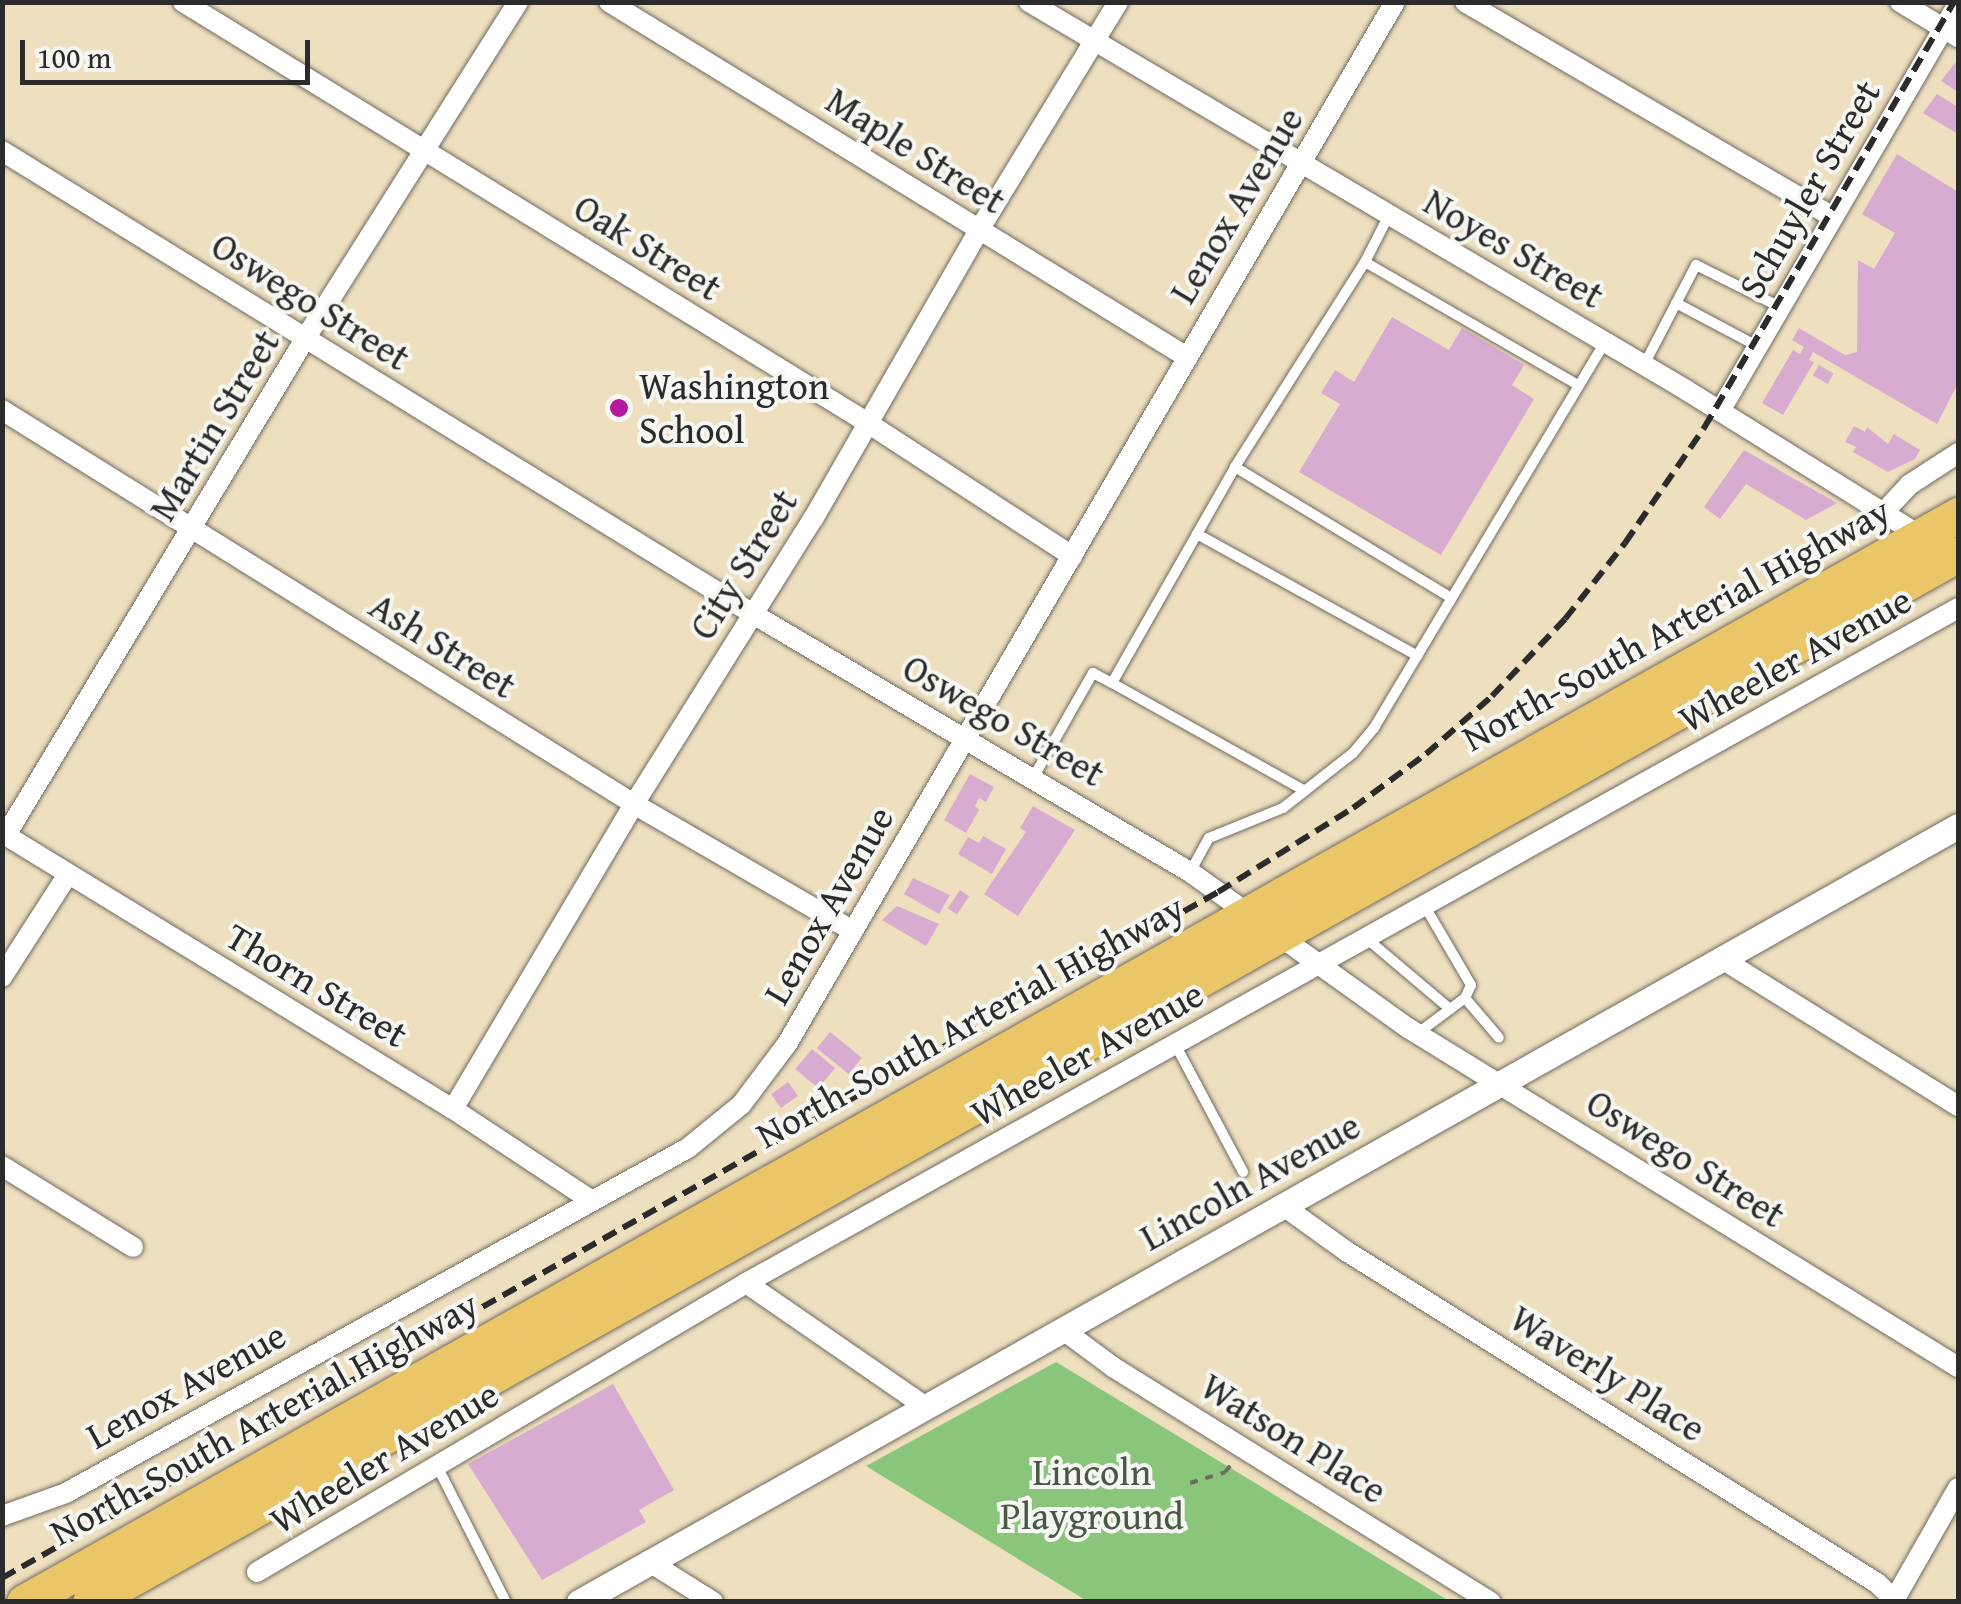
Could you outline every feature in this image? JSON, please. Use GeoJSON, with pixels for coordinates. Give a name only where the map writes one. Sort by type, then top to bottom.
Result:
{"type":"FeatureCollection","features":[{"type":"Feature","properties":{"kind":"highway","name":"North-South Arterial Highway"},"geometry":{"type":"LineString","coordinates":[[24,1602],[1958,515]]}},
{"type":"Feature","properties":{"kind":"highway","name":"North-South Arterial Highway"},"geometry":{"type":"LineString","coordinates":[[90,1602],[1956,558]]}},
{"type":"Feature","properties":{"kind":"street","name":"Oak Street"},"geometry":{"type":"LineString","coordinates":[[184,2],[868,422],[1072,556]]}},
{"type":"Feature","properties":{"kind":"street","name":"Martin Street"},"geometry":{"type":"LineString","coordinates":[[4,834],[518,2]]}},
{"type":"Feature","properties":{"kind":"street","name":"Maple Street"},"geometry":{"type":"LineString","coordinates":[[608,2],[1187,356]]}},
{"type":"Feature","properties":{"kind":"street","name":"Noyes Street"},"geometry":{"type":"LineString","coordinates":[[1029,2],[1720,410],[1956,558]]}},
{"type":"Feature","properties":{"kind":"street","name":"City Street"},"geometry":{"type":"LineString","coordinates":[[453,1109],[1118,2]]}},
{"type":"Feature","properties":{"kind":"street","name":"Lenox Avenue"},"geometry":{"type":"LineString","coordinates":[[2,1516],[66,1493],[688,1148],[742,1106],[787,1044],[1395,2]]}},
{"type":"Feature","properties":{"kind":"street"},"geometry":{"type":"LineString","coordinates":[[1465,2],[1833,217]]}},
{"type":"Feature","properties":{"kind":"street"},"geometry":{"type":"LineString","coordinates":[[1900,2],[1951,33]]}},
{"type":"Feature","properties":{"kind":"street","name":"Schuyler Street"},"geometry":{"type":"LineString","coordinates":[[1720,410],[1833,217],[1951,33],[1958,3]]}},
{"type":"Feature","properties":{"kind":"street","name":"Oswego Street"},"geometry":{"type":"LineString","coordinates":[[2,151],[753,614],[1190,872],[1417,1033],[1958,1367]]}},
{"type":"Feature","properties":{"kind":"street","name":"Ash Street"},"geometry":{"type":"LineString","coordinates":[[2,410],[634,804],[852,930]]}},
{"type":"Feature","properties":{"kind":"street"},"geometry":{"type":"LineString","coordinates":[[1886,512],[1909,485],[1958,453]]}},
{"type":"Feature","properties":{"kind":"street","name":"Wheeler Avenue"},"geometry":{"type":"LineString","coordinates":[[257,1572],[746,1283],[1958,608]]}},
{"type":"Feature","properties":{"kind":"street","name":"Thorn Street"},"geometry":{"type":"LineString","coordinates":[[4,834],[453,1109],[592,1201]]}},
{"type":"Feature","properties":{"kind":"street","name":"Lincoln Avenue"},"geometry":{"type":"LineString","coordinates":[[579,1602],[1722,959],[1953,835]]}},
{"type":"Feature","properties":{"kind":"street"},"geometry":{"type":"LineString","coordinates":[[2,977],[68,874]]}},
{"type":"Feature","properties":{"kind":"street"},"geometry":{"type":"LineString","coordinates":[[1722,959],[1958,1106]]}},
{"type":"Feature","properties":{"kind":"street"},"geometry":{"type":"LineString","coordinates":[[2,1166],[132,1247]]}},
{"type":"Feature","properties":{"kind":"street","name":"Waverly Place"},"geometry":{"type":"LineString","coordinates":[[1282,1205],[1379,1272],[1877,1583],[1895,1601]]}},
{"type":"Feature","properties":{"kind":"street"},"geometry":{"type":"LineString","coordinates":[[746,1283],[927,1408]]}},
{"type":"Feature","properties":{"kind":"street","name":"Watson Place"},"geometry":{"type":"LineString","coordinates":[[1063,1330],[1491,1602]]}},
{"type":"Feature","properties":{"kind":"street"},"geometry":{"type":"LineString","coordinates":[[1895,1601],[1958,1488]]}},
{"type":"Feature","properties":{"kind":"street"},"geometry":{"type":"LineString","coordinates":[[648,1561],[712,1602]]}},
{"type":"Feature","properties":{"kind":"lane"},"geometry":{"type":"LineString","coordinates":[[1112,684],[1235,467],[1364,262],[1389,215]]}},
{"type":"Feature","properties":{"kind":"lane"},"geometry":{"type":"LineString","coordinates":[[1364,262],[1578,385]]}},
{"type":"Feature","properties":{"kind":"lane"},"geometry":{"type":"LineString","coordinates":[[1644,365],[1696,266],[1780,308]]}},
{"type":"Feature","properties":{"kind":"lane"},"geometry":{"type":"LineString","coordinates":[[1676,303],[1758,346]]}},
{"type":"Feature","properties":{"kind":"lane"},"geometry":{"type":"LineString","coordinates":[[1190,872],[1209,838],[1283,808],[1352,753],[1374,728],[1605,342]]}},
{"type":"Feature","properties":{"kind":"lane"},"geometry":{"type":"LineString","coordinates":[[1235,467],[1450,598]]}},
{"type":"Feature","properties":{"kind":"lane"},"geometry":{"type":"LineString","coordinates":[[1197,534],[1418,656]]}},
{"type":"Feature","properties":{"kind":"lane"},"geometry":{"type":"LineString","coordinates":[[1033,778],[1093,672],[1305,791]]}},
{"type":"Feature","properties":{"kind":"lane"},"geometry":{"type":"LineString","coordinates":[[1417,1033],[1464,998],[1470,985],[1424,905]]}},
{"type":"Feature","properties":{"kind":"lane"},"geometry":{"type":"LineString","coordinates":[[1365,937],[1450,1010]]}},
{"type":"Feature","properties":{"kind":"lane"},"geometry":{"type":"LineString","coordinates":[[1464,998],[1499,1038]]}},
{"type":"Feature","properties":{"kind":"lane"},"geometry":{"type":"LineString","coordinates":[[1175,1043],[1243,1172]]}},
{"type":"Feature","properties":{"kind":"lane"},"geometry":{"type":"LineString","coordinates":[[436,1466],[506,1602]]}},
{"type":"Feature","properties":{"kind":"path"},"geometry":{"type":"LineString","coordinates":[[1190,1483],[1225,1472],[1242,1447]]}},
{"type":"Feature","properties":{"kind":"green space","name":"Lincoln Playground"},"geometry":{"type":"Polygon","coordinates":[[[1056,1362],[1449,1601],[1087,1601],[866,1466],[1056,1362]]]}},
{"type":"Feature","properties":{"kind":"building"},"geometry":{"type":"Polygon","coordinates":[[[1955,63],[1958,65],[1958,92],[1941,81],[1955,63]]]}},
{"type":"Feature","properties":{"kind":"building"},"geometry":{"type":"Polygon","coordinates":[[[1937,94],[1958,107],[1958,134],[1923,113],[1937,94]]]}},
{"type":"Feature","properties":{"kind":"building"},"geometry":{"type":"Polygon","coordinates":[[[1897,154],[1958,192],[1958,383],[1937,424],[1813,352],[1809,360],[1814,362],[1783,415],[1762,403],[1793,350],[1800,354],[1804,347],[1792,340],[1799,328],[1845,355],[1857,352],[1858,260],[1874,269],[1895,233],[1862,214],[1897,154]]]}},
{"type":"Feature","properties":{"kind":"building"},"geometry":{"type":"Polygon","coordinates":[[[1392,317],[1449,350],[1462,328],[1524,365],[1512,385],[1534,399],[1441,555],[1299,472],[1340,404],[1321,393],[1335,370],[1354,382],[1392,317]]]}},
{"type":"Feature","properties":{"kind":"building"},"geometry":{"type":"Polygon","coordinates":[[[1819,365],[1834,374],[1827,384],[1813,375],[1819,365]]]}},
{"type":"Feature","properties":{"kind":"building"},"geometry":{"type":"Polygon","coordinates":[[[1854,426],[1865,432],[1867,427],[1888,444],[1894,434],[1920,450],[1915,459],[1888,472],[1853,452],[1856,447],[1845,442],[1854,426]]]}},
{"type":"Feature","properties":{"kind":"building"},"geometry":{"type":"Polygon","coordinates":[[[1744,450],[1837,503],[1806,520],[1746,484],[1720,519],[1704,507],[1744,450]]]}},
{"type":"Feature","properties":{"kind":"building"},"geometry":{"type":"Polygon","coordinates":[[[970,774],[994,787],[986,802],[979,798],[975,806],[979,810],[966,833],[944,820],[970,774]]]}},
{"type":"Feature","properties":{"kind":"building"},"geometry":{"type":"Polygon","coordinates":[[[1033,806],[1075,830],[1018,916],[984,894],[1026,832],[1020,828],[1033,806]]]}},
{"type":"Feature","properties":{"kind":"building"},"geometry":{"type":"Polygon","coordinates":[[[983,836],[1006,849],[992,874],[958,854],[968,837],[979,843],[983,836]]]}},
{"type":"Feature","properties":{"kind":"building"},"geometry":{"type":"Polygon","coordinates":[[[913,878],[950,895],[939,914],[904,894],[913,878]]]}},
{"type":"Feature","properties":{"kind":"building"},"geometry":{"type":"Polygon","coordinates":[[[960,890],[969,896],[957,914],[948,908],[960,890]]]}},
{"type":"Feature","properties":{"kind":"building"},"geometry":{"type":"Polygon","coordinates":[[[897,906],[939,924],[926,946],[882,920],[897,906]]]}},
{"type":"Feature","properties":{"kind":"building"},"geometry":{"type":"Polygon","coordinates":[[[830,1032],[862,1058],[849,1074],[817,1048],[830,1032]]]}},
{"type":"Feature","properties":{"kind":"building"},"geometry":{"type":"Polygon","coordinates":[[[812,1049],[835,1068],[818,1088],[795,1069],[812,1049]]]}},
{"type":"Feature","properties":{"kind":"building"},"geometry":{"type":"Polygon","coordinates":[[[788,1082],[798,1096],[781,1108],[771,1094],[788,1082]]]}},
{"type":"Feature","properties":{"kind":"building"},"geometry":{"type":"Polygon","coordinates":[[[613,1384],[674,1490],[639,1510],[646,1522],[542,1580],[468,1464],[613,1384]]]}},
{"type":"Feature","properties":{"kind":"railway"},"geometry":{"type":"LineString","coordinates":[[2,1578],[1218,892],[1353,808],[1426,754],[1492,696],[1565,619],[1625,543],[1704,428],[1954,2]]}},
{"type":"Feature","properties":{"kind":"place","name":"Washington School"},"geometry":{"type":"Point","coordinates":[619,408]}}]}
